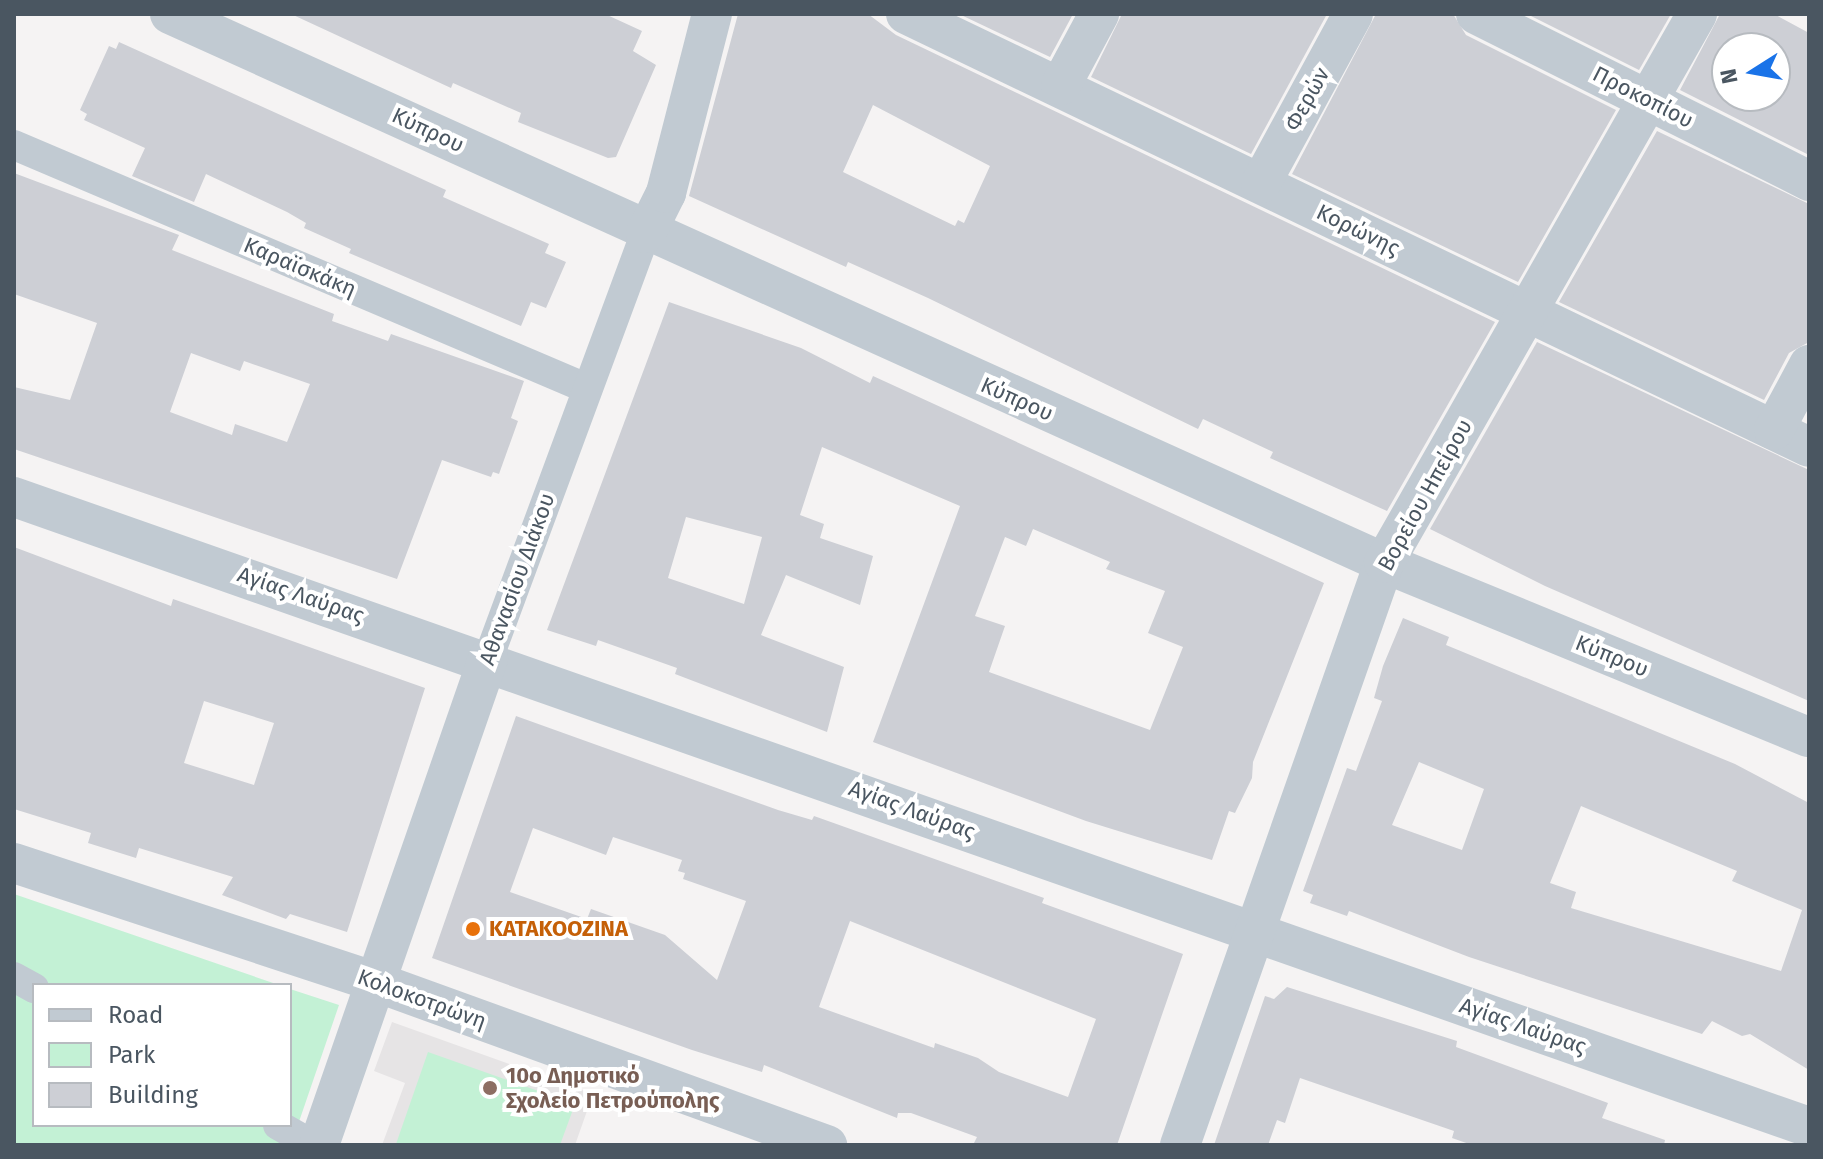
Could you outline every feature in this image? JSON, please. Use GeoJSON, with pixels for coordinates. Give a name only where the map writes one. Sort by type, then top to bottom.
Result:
{"type":"FeatureCollection","features":[{"type":"Feature","properties":{"kind":"street","name":"Κύπρου"},"geometry":{"type":"LineString","coordinates":[[170,14],[241,27],[646,233],[1384,563],[1809,737]]}},
{"type":"Feature","properties":{"kind":"street","name":"Αθανασίου Διάκου"},"geometry":{"type":"LineString","coordinates":[[316,1145],[586,388],[646,233],[666,193],[712,14]]}},
{"type":"Feature","properties":{"kind":"street","name":"Κορώνης"},"geometry":{"type":"LineString","coordinates":[[906,14],[1061,85],[1809,447]]}},
{"type":"Feature","properties":{"kind":"street"},"geometry":{"type":"LineString","coordinates":[[1061,85],[1099,14]]}},
{"type":"Feature","properties":{"kind":"street","name":"Φερών"},"geometry":{"type":"LineString","coordinates":[[1261,183],[1353,14]]}},
{"type":"Feature","properties":{"kind":"street","name":"Προκοπίου"},"geometry":{"type":"LineString","coordinates":[[1476,14],[1809,181]]}},
{"type":"Feature","properties":{"kind":"street","name":"Βορείου Ηπείρου"},"geometry":{"type":"LineString","coordinates":[[1180,1145],[1384,563],[1697,14]]}},
{"type":"Feature","properties":{"kind":"street","name":"Καραϊσκάκη"},"geometry":{"type":"LineString","coordinates":[[14,145],[586,388]]}},
{"type":"Feature","properties":{"kind":"street"},"geometry":{"type":"LineString","coordinates":[[1774,430],[1809,365]]}},
{"type":"Feature","properties":{"kind":"street","name":"Αγίας Λαύρας"},"geometry":{"type":"LineString","coordinates":[[14,497],[488,659],[1809,1127]]}},
{"type":"Feature","properties":{"kind":"street","name":"Κολοκοτρώνη"},"geometry":{"type":"LineString","coordinates":[[14,863],[376,982],[827,1145]]}},
{"type":"Feature","properties":{"kind":"street"},"geometry":{"type":"LineString","coordinates":[[14,977],[32,987]]}},
{"type":"Feature","properties":{"kind":"street"},"geometry":{"type":"LineString","coordinates":[[282,1127],[316,1145]]}},
{"type":"Feature","properties":{"kind":"shaded area","name":"10ο Δημοτικό Σχολείο Πετρούπολης"},"geometry":{"type":"Polygon","coordinates":[[[392,1022],[593,1094],[575,1145],[382,1145],[405,1083],[374,1071],[392,1022]]]}},
{"type":"Feature","properties":{"kind":"green space"},"geometry":{"type":"Polygon","coordinates":[[[14,894],[273,983],[32,983],[32,1127],[292,1127],[292,990],[339,1005],[291,1145],[14,1145],[14,894]]]}},
{"type":"Feature","properties":{"kind":"green space","name":"10ο Δημοτικό Σχολείο Πετρούπολης"},"geometry":{"type":"Polygon","coordinates":[[[428,1052],[575,1104],[560,1145],[396,1144],[428,1052]]]}},
{"type":"Feature","properties":{"kind":"building"},"geometry":{"type":"Polygon","coordinates":[[[291,14],[605,14],[642,31],[633,51],[656,65],[616,157],[608,158],[518,122],[521,113],[453,83],[451,88],[291,14]]]}},
{"type":"Feature","properties":{"kind":"building"},"geometry":{"type":"Polygon","coordinates":[[[738,14],[868,14],[896,35],[1495,322],[1387,511],[1270,458],[1273,452],[1203,419],[1198,429],[928,298],[848,262],[846,267],[689,196],[738,14]],[[873,105],[843,172],[955,226],[958,220],[964,223],[990,166],[873,105]]]}},
{"type":"Feature","properties":{"kind":"building"},"geometry":{"type":"Polygon","coordinates":[[[959,14],[1073,14],[1050,57],[959,14]]]}},
{"type":"Feature","properties":{"kind":"building"},"geometry":{"type":"Polygon","coordinates":[[[1122,14],[1327,14],[1251,154],[1091,77],[1122,14]]]}},
{"type":"Feature","properties":{"kind":"building"},"geometry":{"type":"Polygon","coordinates":[[[1376,14],[1453,14],[1466,35],[1616,110],[1518,282],[1292,174],[1376,14]]]}},
{"type":"Feature","properties":{"kind":"building"},"geometry":{"type":"Polygon","coordinates":[[[1527,14],[1671,14],[1639,70],[1527,14]]]}},
{"type":"Feature","properties":{"kind":"building"},"geometry":{"type":"Polygon","coordinates":[[[1720,14],[1774,14],[1809,33],[1809,155],[1724,112],[1791,112],[1791,32],[1711,32],[1711,106],[1680,90],[1720,14]]]}},
{"type":"Feature","properties":{"kind":"building"},"geometry":{"type":"Polygon","coordinates":[[[119,42],[446,190],[443,197],[549,244],[545,253],[566,262],[546,308],[531,302],[521,326],[349,253],[351,249],[304,228],[306,223],[287,212],[206,174],[194,202],[132,176],[145,148],[84,120],[87,114],[80,110],[109,46],[116,49],[119,42]]]}},
{"type":"Feature","properties":{"kind":"building"},"geometry":{"type":"Polygon","coordinates":[[[1657,131],[1809,204],[1809,342],[1789,353],[1764,400],[1559,302],[1657,131]]]}},
{"type":"Feature","properties":{"kind":"building"},"geometry":{"type":"Polygon","coordinates":[[[14,173],[179,235],[172,250],[334,314],[332,321],[388,341],[391,334],[524,381],[511,418],[518,421],[499,474],[493,472],[491,477],[442,460],[397,579],[14,449],[14,387],[70,400],[97,323],[14,294],[14,173]],[[191,353],[170,412],[232,435],[235,424],[287,442],[310,384],[244,361],[240,371],[191,353]]]}},
{"type":"Feature","properties":{"kind":"building"},"geometry":{"type":"Polygon","coordinates":[[[669,302],[801,348],[870,383],[873,376],[1324,583],[1253,762],[1252,778],[1235,813],[1229,811],[1212,860],[1086,821],[873,742],[960,506],[822,447],[800,515],[824,524],[820,538],[873,556],[860,605],[786,575],[761,635],[844,667],[827,732],[675,674],[677,668],[598,640],[596,646],[547,630],[669,302]],[[686,517],[668,578],[744,604],[762,537],[686,517]],[[1033,529],[1026,546],[1005,537],[975,616],[1005,626],[989,672],[1150,730],[1183,647],[1148,633],[1165,591],[1106,569],[1110,562],[1033,529]]]}},
{"type":"Feature","properties":{"kind":"building"},"geometry":{"type":"Polygon","coordinates":[[[1537,342],[1809,470],[1809,701],[1545,586],[1430,529],[1537,342]]]}},
{"type":"Feature","properties":{"kind":"building"},"geometry":{"type":"Polygon","coordinates":[[[14,547],[171,606],[173,599],[425,688],[347,932],[290,914],[286,919],[222,895],[233,877],[139,848],[136,858],[88,843],[91,833],[14,809],[14,547]],[[204,701],[184,763],[254,785],[274,723],[204,701]]]}},
{"type":"Feature","properties":{"kind":"building"},"geometry":{"type":"Polygon","coordinates":[[[1403,618],[1449,637],[1446,645],[1735,764],[1809,803],[1809,1070],[1750,1034],[1742,1036],[1712,1021],[1702,1034],[1469,957],[1349,911],[1347,916],[1310,903],[1313,895],[1303,891],[1347,768],[1356,771],[1382,701],[1374,698],[1383,666],[1403,618]],[[1419,762],[1392,825],[1462,850],[1484,789],[1419,762]],[[1581,806],[1550,883],[1576,892],[1571,908],[1781,971],[1802,910],[1732,881],[1737,871],[1581,806]]]}},
{"type":"Feature","properties":{"kind":"building"},"geometry":{"type":"Polygon","coordinates":[[[516,716],[778,810],[812,820],[814,816],[1002,883],[1044,898],[1042,903],[1183,954],[1117,1145],[973,1145],[977,1137],[911,1113],[898,1113],[897,1118],[764,1065],[762,1072],[692,1050],[432,958],[516,716]],[[533,828],[510,892],[587,919],[591,909],[665,935],[717,980],[746,901],[683,879],[685,873],[678,871],[682,860],[613,837],[606,855],[533,828]],[[850,921],[819,1007],[934,1048],[935,1043],[978,1058],[999,1072],[1068,1097],[1096,1019],[850,921]]]}},
{"type":"Feature","properties":{"kind":"building"},"geometry":{"type":"Polygon","coordinates":[[[1287,987],[1457,1041],[1456,1047],[1608,1103],[1602,1118],[1665,1140],[1664,1145],[1472,1145],[1452,1138],[1454,1131],[1300,1078],[1285,1123],[1277,1120],[1268,1145],[1214,1145],[1265,996],[1274,999],[1287,987]]]}},
{"type":"Feature","properties":{"kind":"place","name":"ΚΑΤΑΚΟΟΖΙΝΑ"},"geometry":{"type":"Point","coordinates":[473,929]}},
{"type":"Feature","properties":{"kind":"place","name":"10ο Δημοτικό Σχολείο Πετρούπολης"},"geometry":{"type":"Point","coordinates":[490,1088]}}]}
